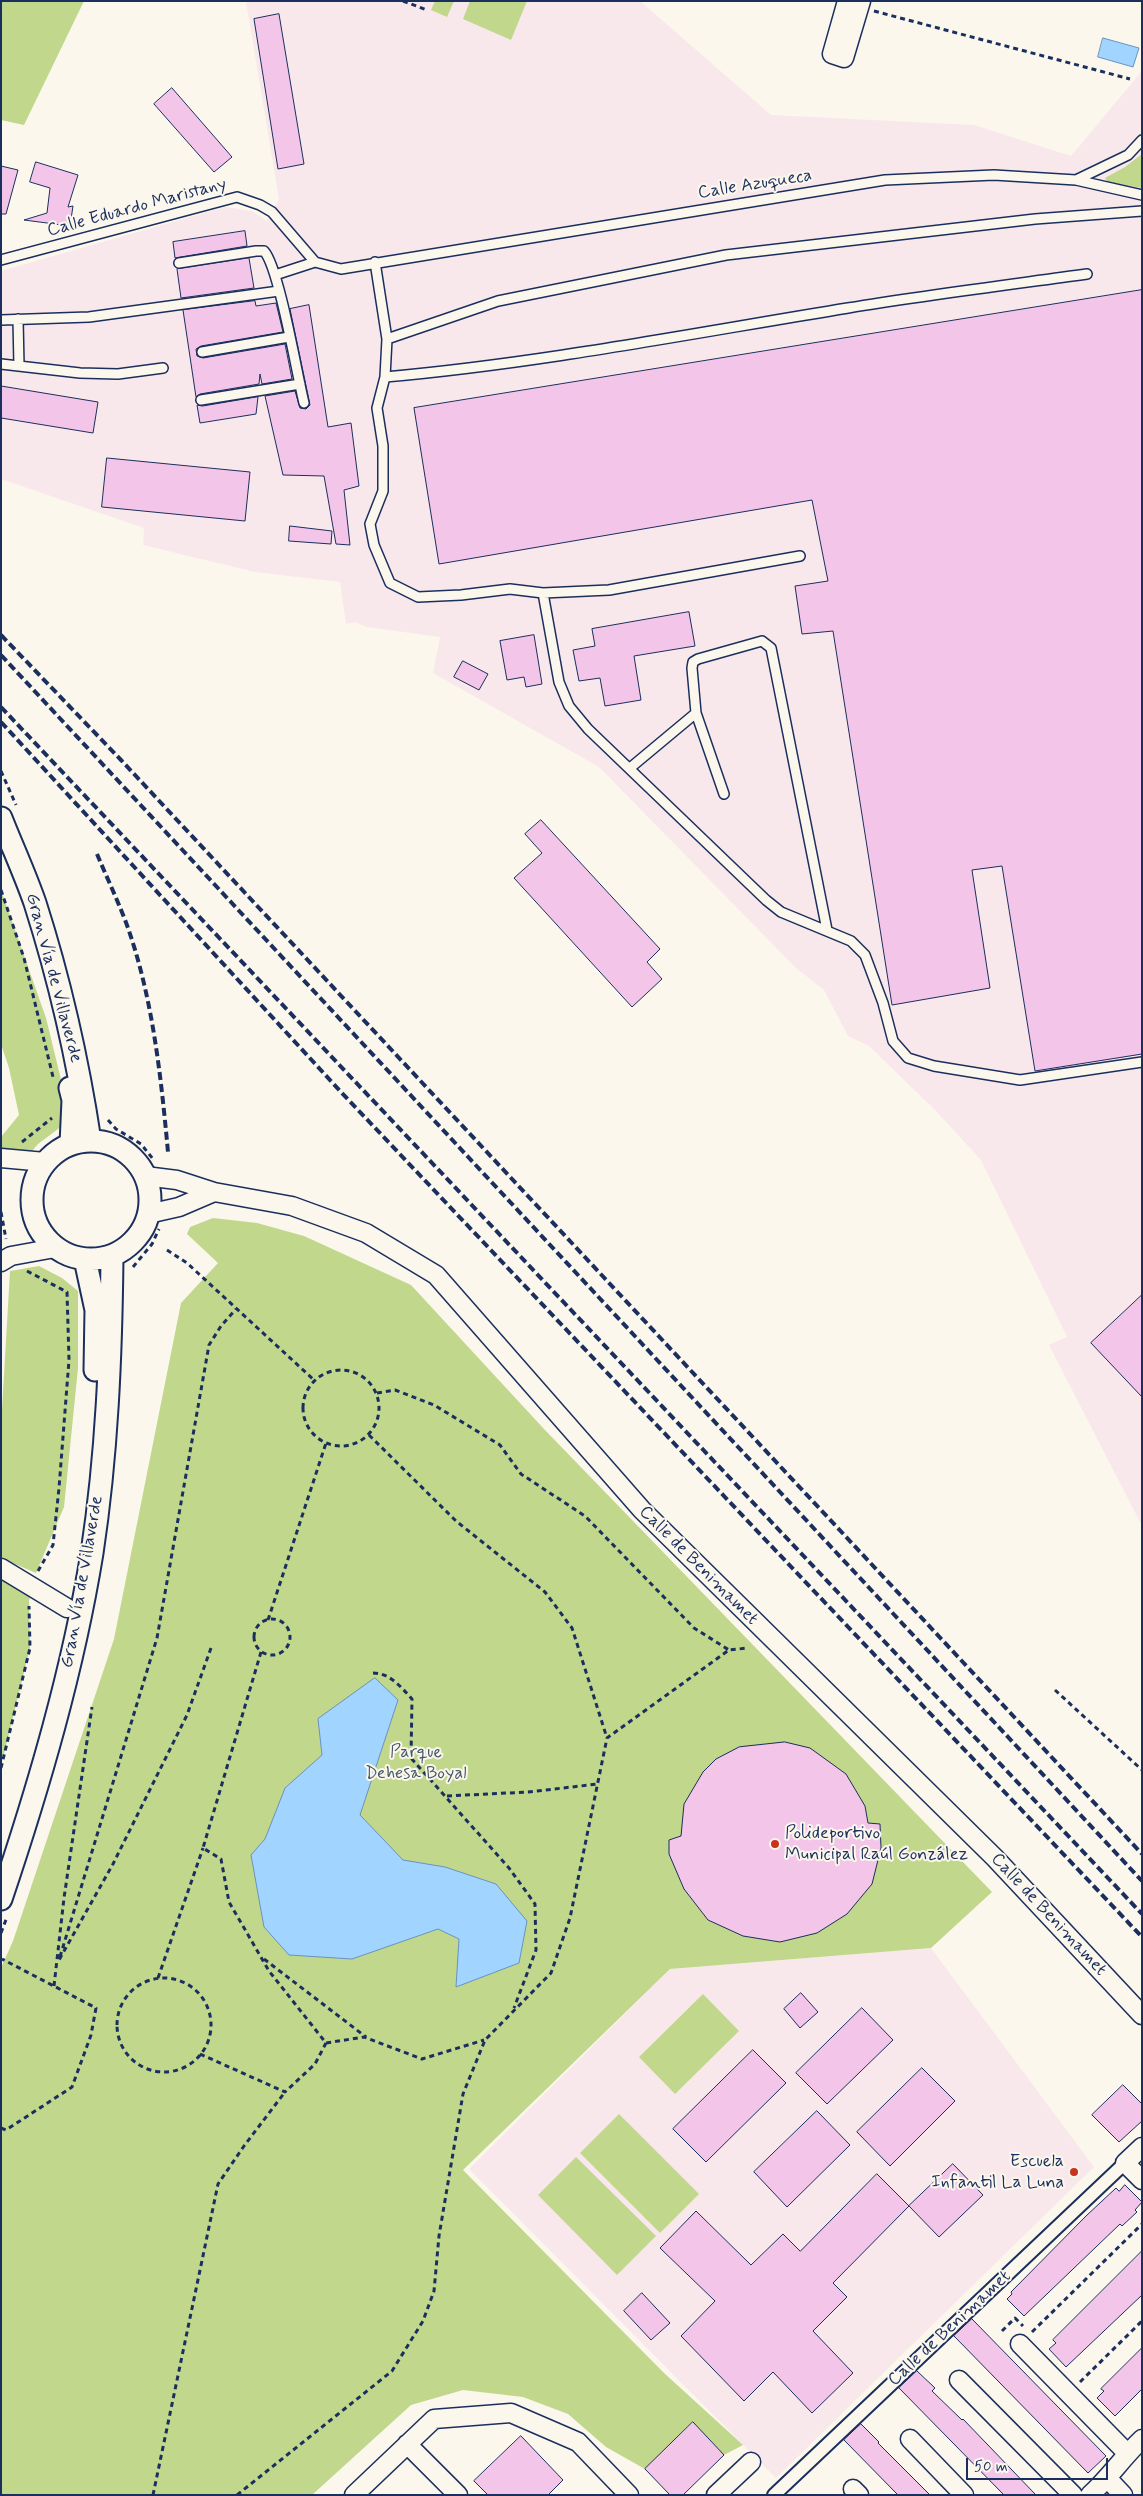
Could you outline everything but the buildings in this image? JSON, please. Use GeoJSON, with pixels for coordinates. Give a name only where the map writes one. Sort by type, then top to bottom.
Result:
{"type":"FeatureCollection","features":[{"type":"Feature","properties":{"kind":"street"},"geometry":{"type":"LineString","coordinates":[[847,1],[832,54],[844,58],[866,6]]}},
{"type":"Feature","properties":{"kind":"street","name":"Gran Vía de Villaverde"},"geometry":{"type":"LineString","coordinates":[[1,818],[34,902],[62,996],[84,1096],[81,1143]]}},
{"type":"Feature","properties":{"kind":"street","name":"Gran Vía de Villaverde"},"geometry":{"type":"LineString","coordinates":[[1,835],[28,906],[73,1100],[81,1143]]}},
{"type":"Feature","properties":{"kind":"street"},"geometry":{"type":"LineString","coordinates":[[81,1143],[107,1143],[123,1150],[136,1161],[150,1168],[148,1214],[141,1231],[129,1246],[112,1256],[85,1259],[69,1256],[55,1248],[42,1234],[34,1217],[31,1198],[35,1179],[45,1162],[57,1152],[81,1143]]}},
{"type":"Feature","properties":{"kind":"street"},"geometry":{"type":"LineString","coordinates":[[1,1158],[45,1162]]}},
{"type":"Feature","properties":{"kind":"street","name":"Calle de Benimamet"},"geometry":{"type":"LineString","coordinates":[[150,1168],[177,1180],[214,1192],[292,1206],[366,1233],[436,1275],[642,1510],[995,1858],[1142,2015]]}},
{"type":"Feature","properties":{"kind":"street"},"geometry":{"type":"LineString","coordinates":[[148,1214],[179,1207],[214,1192]]}},
{"type":"Feature","properties":{"kind":"street"},"geometry":{"type":"LineString","coordinates":[[1,1262],[11,1256],[55,1248]]}},
{"type":"Feature","properties":{"kind":"street","name":"Gran Vía de Villaverde"},"geometry":{"type":"LineString","coordinates":[[1,1899],[34,1800],[72,1651],[92,1553],[107,1432],[112,1256]]}},
{"type":"Feature","properties":{"kind":"street","name":"Gran Vía de Villaverde"},"geometry":{"type":"LineString","coordinates":[[1,1859],[21,1796],[67,1608],[79,1550],[94,1429],[96,1310],[85,1259]]}},
{"type":"Feature","properties":{"kind":"street"},"geometry":{"type":"LineString","coordinates":[[1,1568],[67,1608]]}},
{"type":"Feature","properties":{"kind":"street","name":"Calle de Benimamet"},"geometry":{"type":"LineString","coordinates":[[774,2495],[1142,2147]]}},
{"type":"Feature","properties":{"kind":"street"},"geometry":{"type":"LineString","coordinates":[[1126,2163],[1142,2180]]}},
{"type":"Feature","properties":{"kind":"street"},"geometry":{"type":"LineString","coordinates":[[1020,2344],[1127,2454]]}},
{"type":"Feature","properties":{"kind":"street"},"geometry":{"type":"LineString","coordinates":[[959,2380],[1073,2495]]}},
{"type":"Feature","properties":{"kind":"street"},"geometry":{"type":"LineString","coordinates":[[354,2495],[434,2419],[511,2413],[578,2442],[630,2495]]}},
{"type":"Feature","properties":{"kind":"street"},"geometry":{"type":"LineString","coordinates":[[910,2439],[964,2495]]}},
{"type":"Feature","properties":{"kind":"street"},"geometry":{"type":"LineString","coordinates":[[1090,2495],[1108,2479],[1127,2454],[1142,2440]]}},
{"type":"Feature","properties":{"kind":"street"},"geometry":{"type":"LineString","coordinates":[[407,2444],[458,2495]]}},
{"type":"Feature","properties":{"kind":"street"},"geometry":{"type":"LineString","coordinates":[[716,2495],[750,2462]]}},
{"type":"Feature","properties":{"kind":"street"},"geometry":{"type":"LineString","coordinates":[[1108,2479],[1123,2495]]}},
{"type":"Feature","properties":{"kind":"lane"},"geometry":{"type":"LineString","coordinates":[[1076,180],[1128,155],[1142,140]]}},
{"type":"Feature","properties":{"kind":"lane","name":"Calle Azuqueca"},"geometry":{"type":"LineString","coordinates":[[375,262],[885,180],[994,175],[1076,180],[1142,195]]}},
{"type":"Feature","properties":{"kind":"lane","name":"Calle Eduardo Maristany"},"geometry":{"type":"LineString","coordinates":[[1,260],[237,197],[260,204],[272,212],[315,262]]}},
{"type":"Feature","properties":{"kind":"lane"},"geometry":{"type":"LineString","coordinates":[[387,339],[498,301],[726,255],[1035,219],[1142,211]]}},
{"type":"Feature","properties":{"kind":"lane"},"geometry":{"type":"LineString","coordinates":[[179,263],[264,250],[275,275],[304,403]]}},
{"type":"Feature","properties":{"kind":"lane"},"geometry":{"type":"LineString","coordinates":[[275,275],[315,262],[342,270],[375,262],[387,339],[385,377],[378,408],[383,446],[383,491],[370,524],[374,545],[390,582],[418,596],[461,595],[510,589],[543,593],[609,590],[800,556]]}},
{"type":"Feature","properties":{"kind":"lane"},"geometry":{"type":"LineString","coordinates":[[385,377],[481,368],[849,308],[1087,274]]}},
{"type":"Feature","properties":{"kind":"lane"},"geometry":{"type":"LineString","coordinates":[[1,320],[89,316],[278,291]]}},
{"type":"Feature","properties":{"kind":"lane"},"geometry":{"type":"LineString","coordinates":[[18,319],[19,366]]}},
{"type":"Feature","properties":{"kind":"lane"},"geometry":{"type":"LineString","coordinates":[[202,352],[289,337]]}},
{"type":"Feature","properties":{"kind":"lane"},"geometry":{"type":"LineString","coordinates":[[1,364],[80,373],[118,374],[163,368]]}},
{"type":"Feature","properties":{"kind":"lane"},"geometry":{"type":"LineString","coordinates":[[201,400],[300,384]]}},
{"type":"Feature","properties":{"kind":"lane"},"geometry":{"type":"LineString","coordinates":[[543,593],[559,682],[569,706],[588,729],[766,900],[782,912],[851,941],[865,955],[883,1002],[893,1041],[908,1058],[934,1066],[1020,1080],[1142,1062]]}},
{"type":"Feature","properties":{"kind":"lane"},"geometry":{"type":"LineString","coordinates":[[724,794],[696,713],[692,668],[694,662],[698,659],[762,642],[768,644],[771,648],[827,930]]}},
{"type":"Feature","properties":{"kind":"lane"},"geometry":{"type":"LineString","coordinates":[[630,768],[696,713]]}},
{"type":"Feature","properties":{"kind":"path"},"geometry":{"type":"LineString","coordinates":[[402,1],[427,10]]}},
{"type":"Feature","properties":{"kind":"path"},"geometry":{"type":"LineString","coordinates":[[866,6],[1130,79]]}},
{"type":"Feature","properties":{"kind":"path"},"geometry":{"type":"LineString","coordinates":[[1,890],[24,958],[55,1083]]}},
{"type":"Feature","properties":{"kind":"path"},"geometry":{"type":"LineString","coordinates":[[1,1158],[51,1120],[55,1113]]}},
{"type":"Feature","properties":{"kind":"path"},"geometry":{"type":"LineString","coordinates":[[106,1113],[112,1126],[141,1144],[150,1168]]}},
{"type":"Feature","properties":{"kind":"path"},"geometry":{"type":"LineString","coordinates":[[1,1212],[6,1241]]}},
{"type":"Feature","properties":{"kind":"path"},"geometry":{"type":"LineString","coordinates":[[167,1250],[187,1263],[314,1380]]}},
{"type":"Feature","properties":{"kind":"path"},"geometry":{"type":"LineString","coordinates":[[25,1270],[62,1287],[67,1292],[69,1324],[66,1419],[53,1545],[36,1573]]}},
{"type":"Feature","properties":{"kind":"path"},"geometry":{"type":"LineString","coordinates":[[54,1986],[59,1960],[157,1638],[209,1345],[221,1326],[236,1308]]}},
{"type":"Feature","properties":{"kind":"path"},"geometry":{"type":"LineString","coordinates":[[337,1369],[361,1374],[371,1382],[377,1393],[379,1415],[369,1435],[349,1446],[326,1443],[316,1437],[308,1427],[303,1415],[303,1402],[307,1390],[314,1380],[324,1373],[337,1369]]}},
{"type":"Feature","properties":{"kind":"path"},"geometry":{"type":"LineString","coordinates":[[377,1393],[395,1390],[434,1405],[500,1445],[521,1474],[585,1516],[694,1628],[729,1650]]}},
{"type":"Feature","properties":{"kind":"path"},"geometry":{"type":"LineString","coordinates":[[237,2495],[392,2371],[423,2321],[434,2291],[439,2236],[463,2094],[485,2040],[551,1973],[570,1918],[607,1738],[572,1628],[545,1592],[456,1521],[369,1435]]}},
{"type":"Feature","properties":{"kind":"path"},"geometry":{"type":"LineString","coordinates":[[268,1620],[326,1443]]}},
{"type":"Feature","properties":{"kind":"path"},"geometry":{"type":"LineString","coordinates":[[1,1768],[30,1648],[29,1601]]}},
{"type":"Feature","properties":{"kind":"path"},"geometry":{"type":"LineString","coordinates":[[268,1620],[284,1624],[289,1635],[287,1646],[278,1654],[266,1654],[255,1643],[255,1631],[262,1622],[268,1620]]}},
{"type":"Feature","properties":{"kind":"path"},"geometry":{"type":"LineString","coordinates":[[59,1960],[113,1864],[182,1724],[211,1648]]}},
{"type":"Feature","properties":{"kind":"path"},"geometry":{"type":"LineString","coordinates":[[607,1738],[729,1650],[748,1648]]}},
{"type":"Feature","properties":{"kind":"path"},"geometry":{"type":"LineString","coordinates":[[158,1978],[204,1848],[262,1652]]}},
{"type":"Feature","properties":{"kind":"path"},"geometry":{"type":"LineString","coordinates":[[373,1673],[381,1673],[396,1682],[412,1699],[411,1758],[447,1796],[509,1868],[535,1904],[536,1950],[513,2011]]}},
{"type":"Feature","properties":{"kind":"path"},"geometry":{"type":"LineString","coordinates":[[1055,1690],[1142,1770]]}},
{"type":"Feature","properties":{"kind":"path"},"geometry":{"type":"LineString","coordinates":[[59,1960],[64,1898],[92,1707]]}},
{"type":"Feature","properties":{"kind":"path"},"geometry":{"type":"LineString","coordinates":[[447,1796],[528,1792],[598,1784]]}},
{"type":"Feature","properties":{"kind":"path"},"geometry":{"type":"LineString","coordinates":[[204,1848],[221,1859],[228,1902],[269,1971],[326,2043]]}},
{"type":"Feature","properties":{"kind":"path"},"geometry":{"type":"LineString","coordinates":[[261,1957],[369,2039]]}},
{"type":"Feature","properties":{"kind":"path"},"geometry":{"type":"LineString","coordinates":[[1,2128],[6,2130],[72,2087],[91,2036],[96,2008],[2,1959]]}},
{"type":"Feature","properties":{"kind":"path"},"geometry":{"type":"LineString","coordinates":[[158,1978],[174,1979],[189,1985],[200,1996],[208,2009],[211,2025],[208,2040],[200,2054],[189,2065],[175,2071],[160,2072],[138,2064],[122,2048],[117,2034],[117,2018],[122,2004],[137,1987],[158,1978]]}},
{"type":"Feature","properties":{"kind":"path"},"geometry":{"type":"LineString","coordinates":[[326,2043],[364,2037],[422,2059],[485,2040]]}},
{"type":"Feature","properties":{"kind":"path"},"geometry":{"type":"LineString","coordinates":[[153,2495],[218,2184],[285,2092],[315,2064],[326,2043]]}},
{"type":"Feature","properties":{"kind":"path"},"geometry":{"type":"LineString","coordinates":[[200,2054],[285,2092]]}},
{"type":"Feature","properties":{"kind":"path"},"geometry":{"type":"LineString","coordinates":[[1020,2344],[1142,2224]]}},
{"type":"Feature","properties":{"kind":"path"},"geometry":{"type":"LineString","coordinates":[[1068,2393],[1142,2321]]}},
{"type":"Feature","properties":{"kind":"shaded area"},"geometry":{"type":"Polygon","coordinates":[[[246,1],[640,1],[771,115],[974,125],[1071,156],[1142,71],[1142,1526],[1049,1345],[1067,1337],[981,1160],[934,1109],[869,1046],[848,1036],[824,990],[796,968],[599,767],[433,673],[440,637],[367,627],[355,622],[346,624],[340,582],[255,572],[143,545],[144,528],[1,479],[1,271],[225,207],[252,211],[267,221],[279,199],[246,1]]]}},
{"type":"Feature","properties":{"kind":"shaded area"},"geometry":{"type":"Polygon","coordinates":[[[931,1948],[1094,2167],[776,2478],[469,2169],[670,1969],[931,1948]]]}},
{"type":"Feature","properties":{"kind":"green space"},"geometry":{"type":"Polygon","coordinates":[[[1,1],[84,1],[24,125],[1,120],[1,1]]]}},
{"type":"Feature","properties":{"kind":"green space"},"geometry":{"type":"Polygon","coordinates":[[[435,1],[454,1],[447,17],[431,10],[435,1]]]}},
{"type":"Feature","properties":{"kind":"green space"},"geometry":{"type":"Polygon","coordinates":[[[470,1],[527,1],[511,40],[463,19],[470,1]]]}},
{"type":"Feature","properties":{"kind":"green space"},"geometry":{"type":"Polygon","coordinates":[[[1142,154],[1142,188],[1108,182],[1105,178],[1125,167],[1142,154]]]}},
{"type":"Feature","properties":{"kind":"green space"},"geometry":{"type":"Polygon","coordinates":[[[1,890],[46,1018],[66,1100],[66,1123],[38,1144],[27,1157],[6,1151],[1,1147],[1,1137],[19,1115],[9,1068],[1,1044],[1,890]]]}},
{"type":"Feature","properties":{"kind":"green space","name":"Parque Dehesa Boyal"},"geometry":{"type":"Polygon","coordinates":[[[213,1218],[257,1223],[304,1236],[411,1285],[544,1429],[992,1892],[931,1948],[670,1969],[463,2170],[664,2373],[743,2445],[724,2455],[692,2422],[645,2469],[606,2447],[568,2414],[523,2397],[463,2390],[411,2405],[312,2495],[1,2495],[1,1968],[13,1941],[114,1639],[181,1303],[218,1263],[187,1234],[190,1227],[213,1218]]]}},
{"type":"Feature","properties":{"kind":"green space"},"geometry":{"type":"Polygon","coordinates":[[[39,1266],[62,1278],[78,1291],[78,1368],[64,1507],[36,1573],[1,1558],[1,1427],[10,1271],[39,1266]]]}},
{"type":"Feature","properties":{"kind":"green space"},"geometry":{"type":"Polygon","coordinates":[[[1,1580],[32,1589],[29,1601],[30,1648],[1,1766],[1,1580]]]}},
{"type":"Feature","properties":{"kind":"green space"},"geometry":{"type":"Polygon","coordinates":[[[703,1994],[739,2031],[675,2094],[639,2057],[703,1994]]]}},
{"type":"Feature","properties":{"kind":"green space"},"geometry":{"type":"Polygon","coordinates":[[[619,2114],[699,2194],[660,2233],[580,2153],[619,2114]]]}},
{"type":"Feature","properties":{"kind":"green space"},"geometry":{"type":"Polygon","coordinates":[[[576,2157],[656,2236],[617,2275],[538,2195],[576,2157]]]}},
{"type":"Feature","properties":{"kind":"water"},"geometry":{"type":"Polygon","coordinates":[[[1103,38],[1139,48],[1133,67],[1098,57],[1103,38]]]}},
{"type":"Feature","properties":{"kind":"water"},"geometry":{"type":"Polygon","coordinates":[[[375,1678],[398,1700],[360,1815],[403,1860],[445,1867],[496,1884],[527,1921],[519,1963],[456,1987],[459,1939],[438,1929],[352,1959],[289,1955],[264,1927],[251,1855],[265,1839],[285,1788],[322,1755],[318,1719],[375,1678]]]}},
{"type":"Feature","properties":{"kind":"railway"},"geometry":{"type":"LineString","coordinates":[[1,635],[121,760],[1142,1854]]}},
{"type":"Feature","properties":{"kind":"railway"},"geometry":{"type":"LineString","coordinates":[[1,655],[1142,1881]]}},
{"type":"Feature","properties":{"kind":"railway"},"geometry":{"type":"LineString","coordinates":[[1,707],[1142,1914]]}},
{"type":"Feature","properties":{"kind":"railway"},"geometry":{"type":"LineString","coordinates":[[1,722],[341,1092],[1142,1937]]}},
{"type":"Feature","properties":{"kind":"railway"},"geometry":{"type":"LineString","coordinates":[[97,854],[128,928],[144,983],[159,1067],[168,1152]]}},
{"type":"Feature","properties":{"kind":"place","name":"Polideportivo Municipal Raúl González"},"geometry":{"type":"Point","coordinates":[775,1844]}},
{"type":"Feature","properties":{"kind":"place","name":"Escuela Infantil La Luna"},"geometry":{"type":"Point","coordinates":[1074,2172]}}]}
